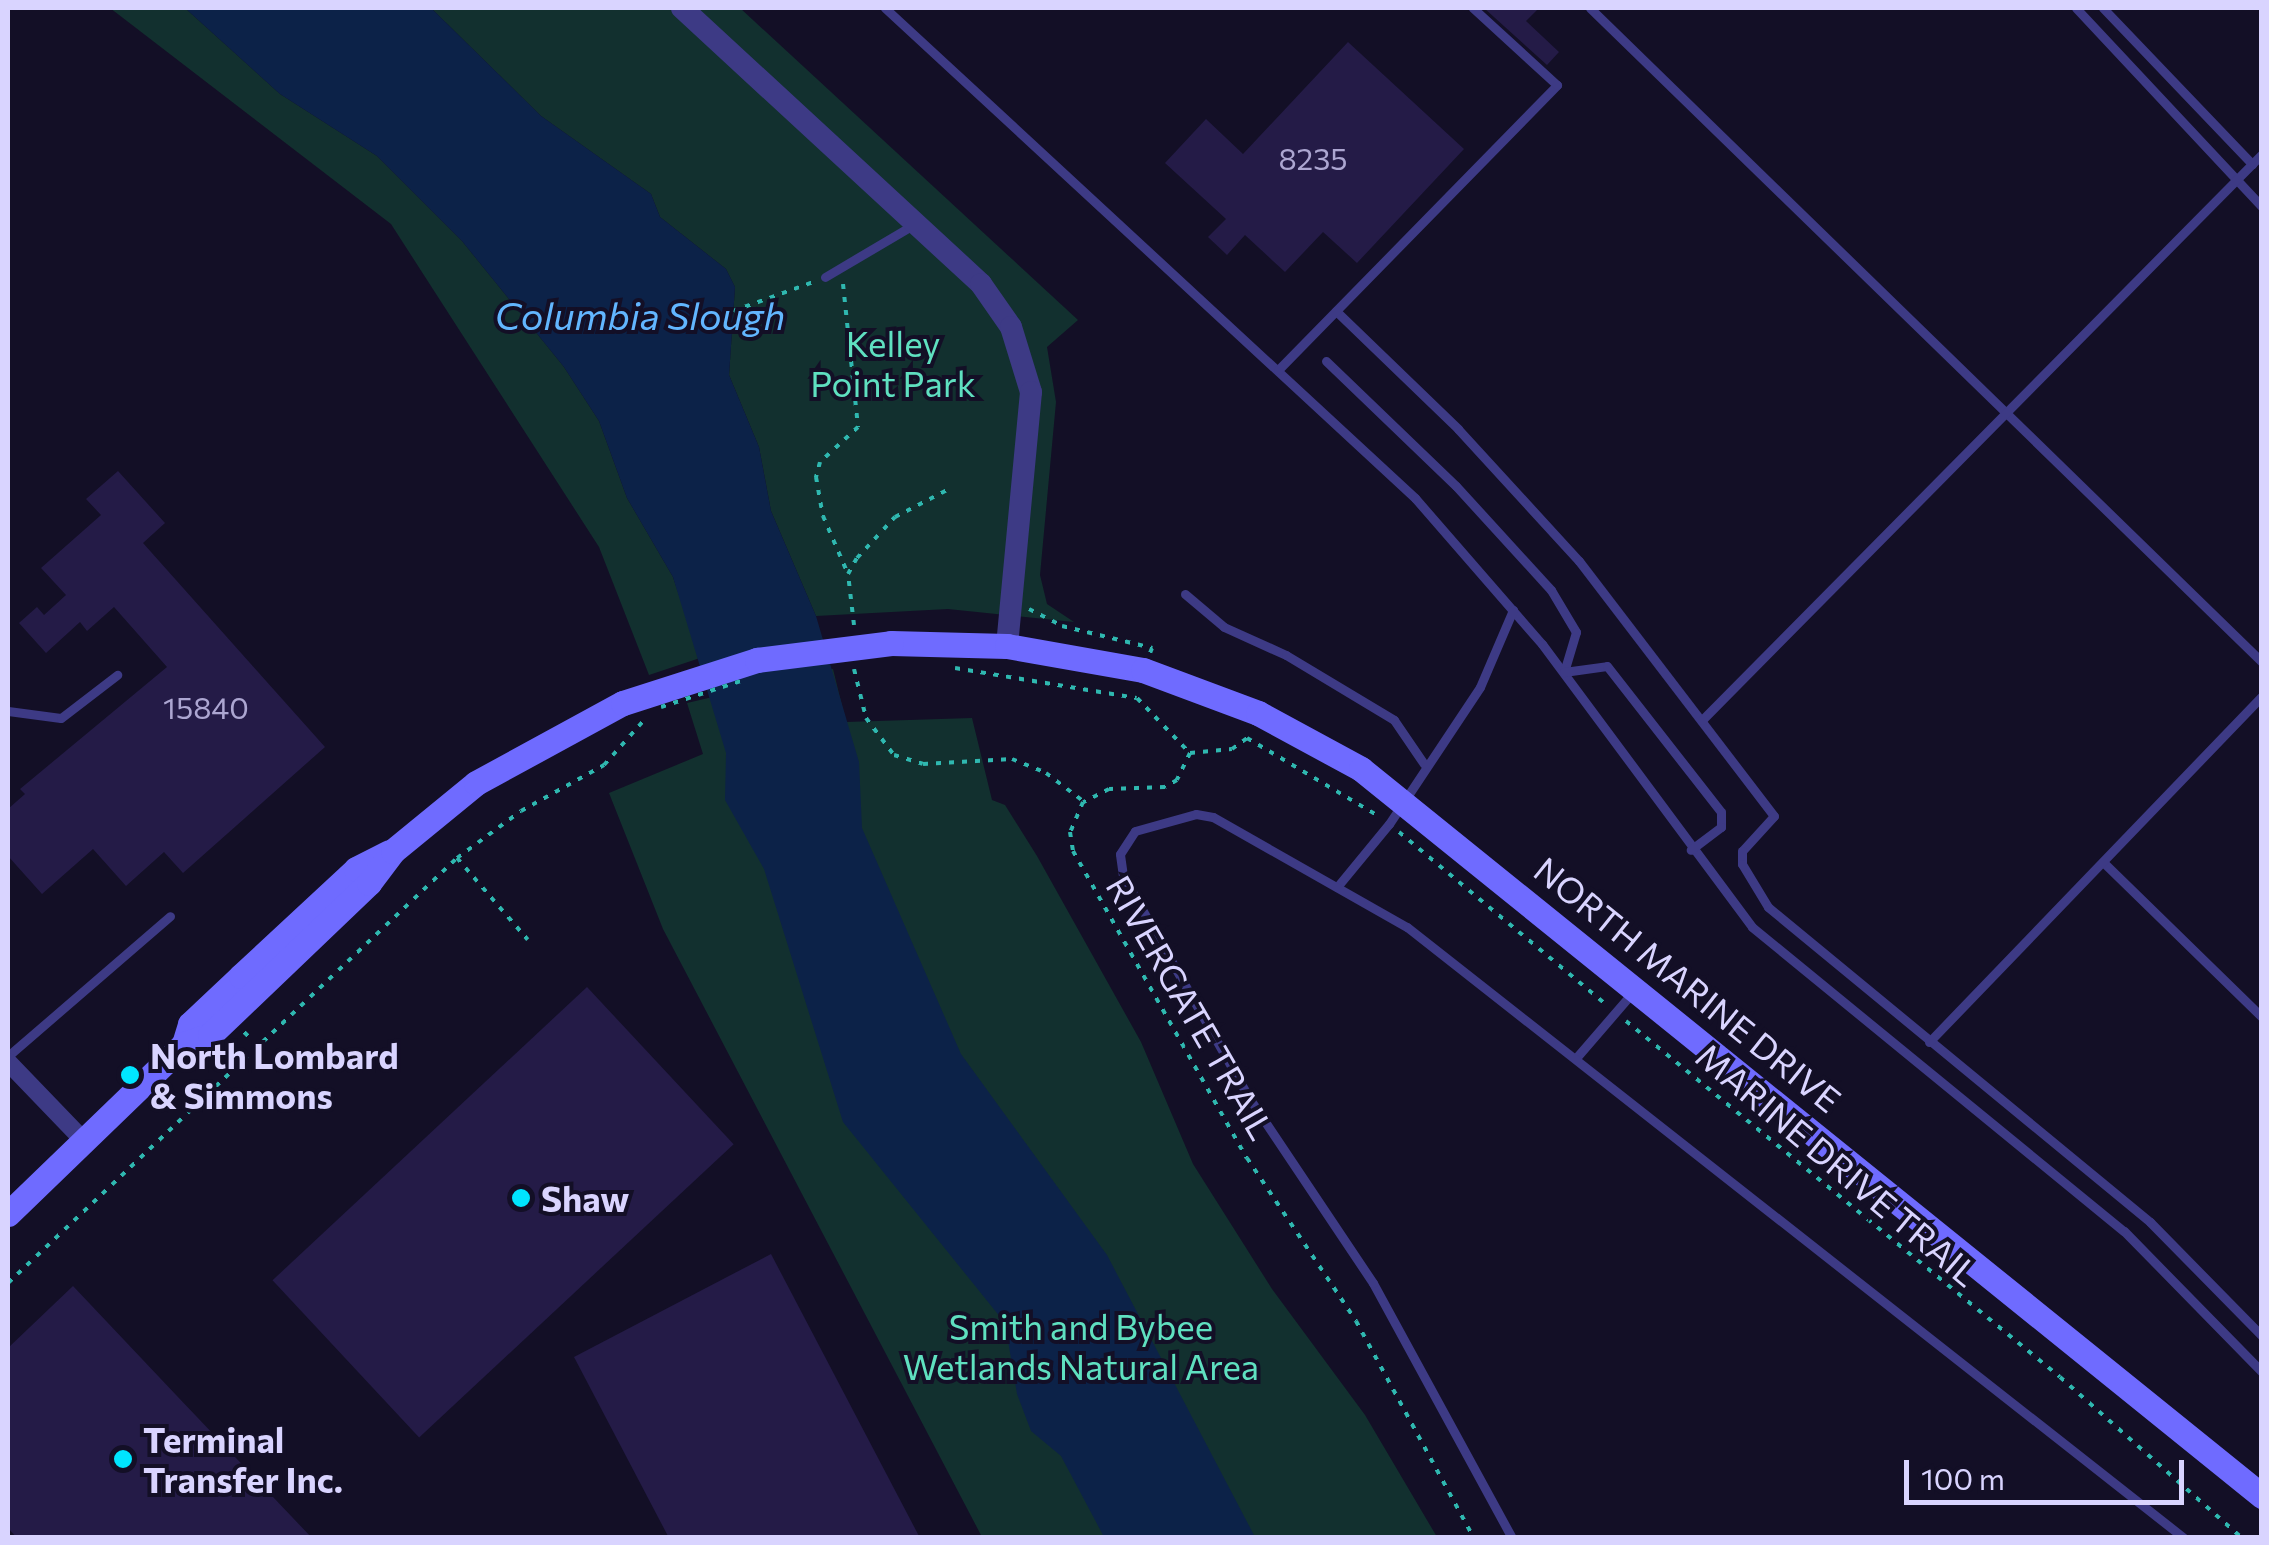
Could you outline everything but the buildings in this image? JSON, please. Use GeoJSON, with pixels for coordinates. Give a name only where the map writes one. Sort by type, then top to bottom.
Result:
{"type":"FeatureCollection","features":[{"type":"Feature","properties":{"kind":"main road","name":"NORTH MARINE DRIVE"},"geometry":{"type":"LineString","coordinates":[[8,1214],[184,1044],[190,1024],[327,896],[356,870],[392,851],[509,762],[662,697],[776,656],[891,643],[1007,646],[1130,667],[1217,695],[1311,740],[1404,798],[2261,1496]]}},
{"type":"Feature","properties":{"kind":"street"},"geometry":{"type":"LineString","coordinates":[[682,8],[916,224],[997,305],[1026,368],[1030,409],[1007,646]]}},
{"type":"Feature","properties":{"kind":"street"},"geometry":{"type":"LineString","coordinates":[[8,1059],[84,1141]]}},
{"type":"Feature","properties":{"kind":"lane"},"geometry":{"type":"LineString","coordinates":[[885,8],[1415,498],[1564,672],[1691,850],[1776,950],[2124,1232],[2262,1372]]}},
{"type":"Feature","properties":{"kind":"lane"},"geometry":{"type":"LineString","coordinates":[[1278,370],[1557,86],[1473,8]]}},
{"type":"Feature","properties":{"kind":"lane"},"geometry":{"type":"LineString","coordinates":[[1590,8],[2262,662]]}},
{"type":"Feature","properties":{"kind":"lane"},"geometry":{"type":"LineString","coordinates":[[2076,8],[2262,207]]}},
{"type":"Feature","properties":{"kind":"lane"},"geometry":{"type":"LineString","coordinates":[[2103,8],[2252,164]]}},
{"type":"Feature","properties":{"kind":"lane"},"geometry":{"type":"LineString","coordinates":[[1702,720],[2262,154]]}},
{"type":"Feature","properties":{"kind":"lane"},"geometry":{"type":"LineString","coordinates":[[825,277],[916,224]]}},
{"type":"Feature","properties":{"kind":"lane"},"geometry":{"type":"LineString","coordinates":[[1336,311],[1458,429],[1567,548],[1774,816],[1742,851],[1742,864],[1768,907],[2150,1222],[2262,1336]]}},
{"type":"Feature","properties":{"kind":"lane"},"geometry":{"type":"LineString","coordinates":[[1326,361],[1551,590],[1576,632],[1564,672]]}},
{"type":"Feature","properties":{"kind":"lane"},"geometry":{"type":"LineString","coordinates":[[1185,594],[1224,626],[1286,654],[1394,720],[1424,764]]}},
{"type":"Feature","properties":{"kind":"lane"},"geometry":{"type":"LineString","coordinates":[[1337,887],[1389,824],[1424,764],[1480,687],[1513,610]]}},
{"type":"Feature","properties":{"kind":"lane"},"geometry":{"type":"LineString","coordinates":[[1564,672],[1607,666],[1720,812],[1722,827],[1691,850]]}},
{"type":"Feature","properties":{"kind":"lane"},"geometry":{"type":"LineString","coordinates":[[8,712],[60,718],[117,675]]}},
{"type":"Feature","properties":{"kind":"lane"},"geometry":{"type":"LineString","coordinates":[[1929,1042],[2262,696]]}},
{"type":"Feature","properties":{"kind":"lane"},"geometry":{"type":"LineString","coordinates":[[1512,1538],[1373,1283],[1248,1096],[1123,876],[1120,854],[1134,832],[1201,814],[1407,927],[2184,1538]]}},
{"type":"Feature","properties":{"kind":"lane"},"geometry":{"type":"LineString","coordinates":[[2103,862],[2262,1017]]}},
{"type":"Feature","properties":{"kind":"lane"},"geometry":{"type":"LineString","coordinates":[[8,1059],[170,916]]}},
{"type":"Feature","properties":{"kind":"lane"},"geometry":{"type":"LineString","coordinates":[[1576,1058],[1636,988]]}},
{"type":"Feature","properties":{"kind":"path"},"geometry":{"type":"LineString","coordinates":[[839,269],[849,304],[858,427],[820,462],[816,478],[823,516],[848,574],[856,616],[851,638]]}},
{"type":"Feature","properties":{"kind":"path"},"geometry":{"type":"LineString","coordinates":[[733,310],[825,277]]}},
{"type":"Feature","properties":{"kind":"path"},"geometry":{"type":"LineString","coordinates":[[848,574],[895,517],[951,488]]}},
{"type":"Feature","properties":{"kind":"path"},"geometry":{"type":"LineString","coordinates":[[850,653],[866,718],[894,755],[923,764],[1012,759],[1046,773],[1083,802],[1109,789],[1166,787],[1177,780],[1190,753],[1137,698],[948,666]]}},
{"type":"Feature","properties":{"kind":"path"},"geometry":{"type":"LineString","coordinates":[[8,1283],[458,858],[521,810],[604,765],[662,697]]}},
{"type":"Feature","properties":{"kind":"path","name":"MARINE DRIVE TRAIL"},"geometry":{"type":"LineString","coordinates":[[1190,753],[1232,748],[1247,738],[1327,780],[1389,824],[2060,1377],[2242,1538]]}},
{"type":"Feature","properties":{"kind":"path","name":"RIVERGATE TRAIL"},"geometry":{"type":"LineString","coordinates":[[1083,802],[1070,832],[1073,851],[1247,1158],[1356,1321],[1474,1538]]}},
{"type":"Feature","properties":{"kind":"path"},"geometry":{"type":"LineString","coordinates":[[458,858],[528,940]]}},
{"type":"Feature","properties":{"kind":"green space"},"geometry":{"type":"Polygon","coordinates":[[[110,8],[185,8],[280,94],[377,156],[462,241],[564,367],[599,421],[627,498],[673,577],[700,658],[649,675],[599,547],[391,224],[110,8]]]}},
{"type":"Feature","properties":{"kind":"green space","name":"Kelley Point Park"},"geometry":{"type":"Polygon","coordinates":[[[431,8],[740,8],[1078,320],[1047,347],[1056,402],[1040,575],[1047,604],[1074,622],[948,609],[816,616],[771,511],[759,447],[729,375],[735,287],[726,269],[660,217],[651,194],[541,116],[431,8]]]}},
{"type":"Feature","properties":{"kind":"green space","name":"Smith and Bybee Wetlands Natural Area"},"geometry":{"type":"Polygon","coordinates":[[[833,669],[846,722],[972,718],[992,800],[1005,805],[1037,856],[1141,1042],[1193,1164],[1272,1289],[1365,1415],[1437,1537],[982,1537],[663,929],[609,793],[703,754],[687,703],[833,669]]]}},
{"type":"Feature","properties":{"kind":"water","name":"Columbia Slough"},"geometry":{"type":"Polygon","coordinates":[[[185,8],[431,8],[541,116],[651,194],[660,217],[726,269],[735,287],[729,375],[759,447],[771,511],[816,616],[859,762],[862,828],[961,1054],[1107,1255],[1255,1537],[1104,1537],[1061,1456],[1031,1431],[1017,1394],[1005,1323],[843,1122],[764,869],[725,800],[726,753],[673,577],[627,498],[599,421],[564,367],[462,241],[377,156],[280,94],[185,8]]]}},
{"type":"Feature","properties":{"kind":"place","name":"North Lombard & Simmons"},"geometry":{"type":"Point","coordinates":[130,1075]}},
{"type":"Feature","properties":{"kind":"place","name":"Shaw"},"geometry":{"type":"Point","coordinates":[521,1198]}},
{"type":"Feature","properties":{"kind":"place","name":"Terminal Transfer Inc."},"geometry":{"type":"Point","coordinates":[123,1459]}}]}
